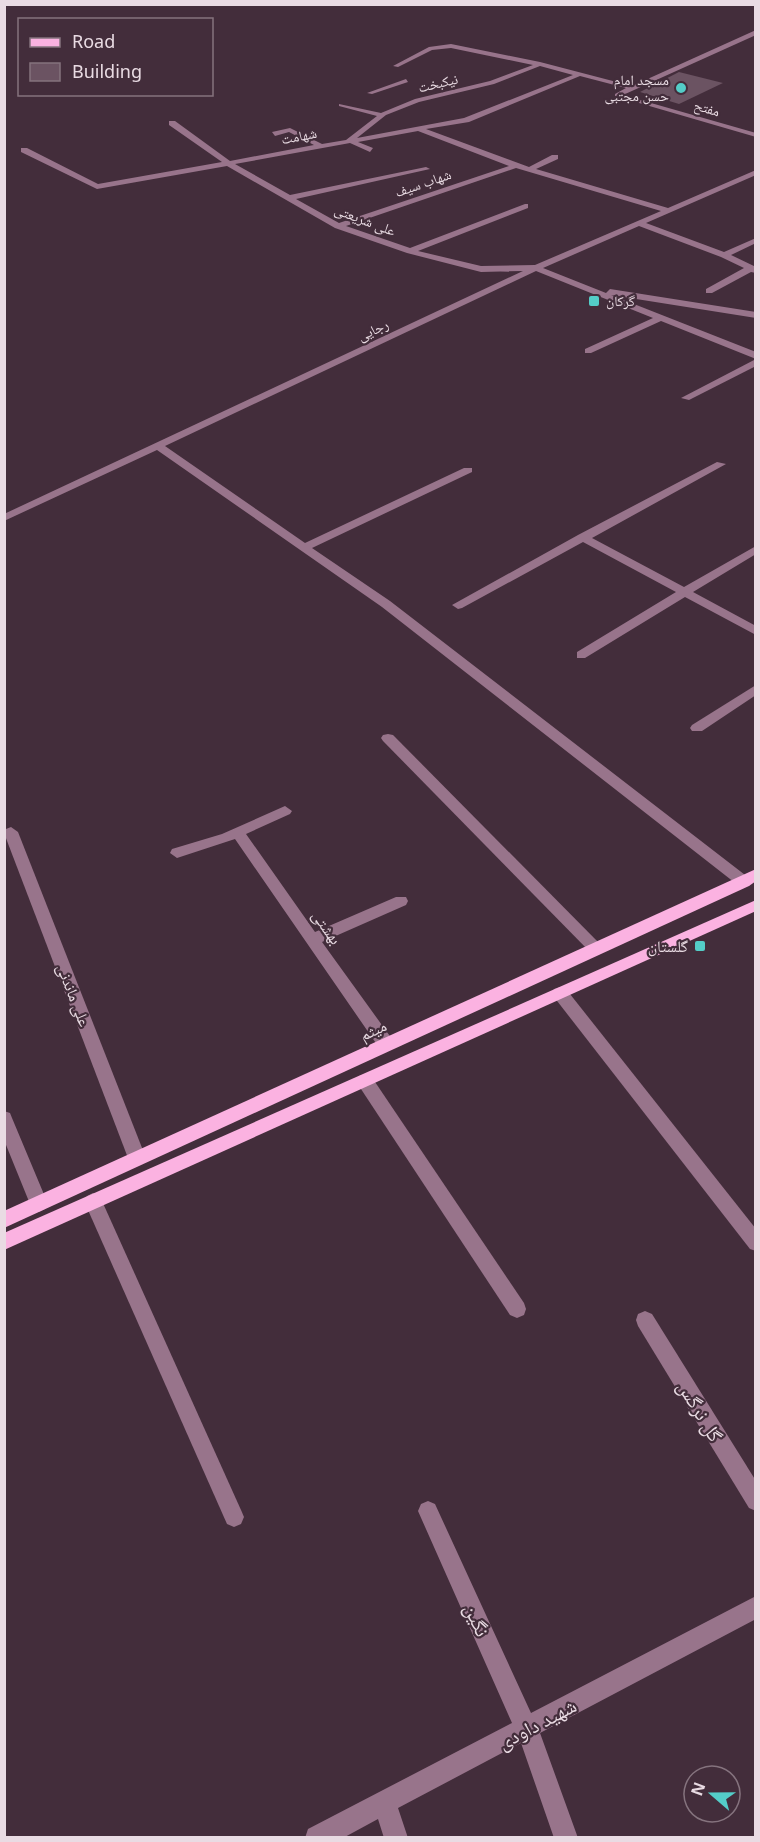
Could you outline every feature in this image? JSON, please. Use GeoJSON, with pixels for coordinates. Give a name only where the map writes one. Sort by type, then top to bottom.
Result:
{"type":"FeatureCollection","features":[{"type":"Feature","properties":{"kind":"main road","name":"میثم"},"geometry":{"type":"LineString","coordinates":[[4,1220],[750,878]]}},
{"type":"Feature","properties":{"kind":"main road"},"geometry":{"type":"LineString","coordinates":[[4,1242],[756,905]]}},
{"type":"Feature","properties":{"kind":"street"},"geometry":{"type":"LineString","coordinates":[[396,66],[431,48],[451,46],[540,64],[633,88],[756,32]]}},
{"type":"Feature","properties":{"kind":"street","name":"نیکبخت"},"geometry":{"type":"LineString","coordinates":[[349,140],[381,115],[417,100],[492,83],[540,64]]}},
{"type":"Feature","properties":{"kind":"street","name":"شهامت"},"geometry":{"type":"LineString","coordinates":[[24,150],[97,187],[466,120],[580,74]]}},
{"type":"Feature","properties":{"kind":"street"},"geometry":{"type":"LineString","coordinates":[[370,93],[406,81]]}},
{"type":"Feature","properties":{"kind":"street","name":"مفتح"},"geometry":{"type":"LineString","coordinates":[[633,88],[617,95],[756,135]]}},
{"type":"Feature","properties":{"kind":"street"},"geometry":{"type":"LineString","coordinates":[[383,89],[395,92]]}},
{"type":"Feature","properties":{"kind":"street"},"geometry":{"type":"LineString","coordinates":[[406,96],[417,100]]}},
{"type":"Feature","properties":{"kind":"street"},"geometry":{"type":"LineString","coordinates":[[340,105],[381,115]]}},
{"type":"Feature","properties":{"kind":"street","name":"علی شریعتی"},"geometry":{"type":"LineString","coordinates":[[172,123],[228,163],[338,226],[410,251],[481,269],[536,268]]}},
{"type":"Feature","properties":{"kind":"street"},"geometry":{"type":"LineString","coordinates":[[274,135],[306,126]]}},
{"type":"Feature","properties":{"kind":"street","name":"شهاب سیف"},"geometry":{"type":"LineString","coordinates":[[418,128],[516,166],[667,210]]}},
{"type":"Feature","properties":{"kind":"street"},"geometry":{"type":"LineString","coordinates":[[290,130],[320,146]]}},
{"type":"Feature","properties":{"kind":"street"},"geometry":{"type":"LineString","coordinates":[[349,140],[370,150]]}},
{"type":"Feature","properties":{"kind":"street"},"geometry":{"type":"LineString","coordinates":[[529,170],[555,157]]}},
{"type":"Feature","properties":{"kind":"street","name":"شهاب سیف"},"geometry":{"type":"LineString","coordinates":[[338,226],[516,166]]}},
{"type":"Feature","properties":{"kind":"street"},"geometry":{"type":"LineString","coordinates":[[289,198],[426,169]]}},
{"type":"Feature","properties":{"kind":"street","name":"رجایی"},"geometry":{"type":"LineString","coordinates":[[4,518],[536,268],[756,172]]}},
{"type":"Feature","properties":{"kind":"street"},"geometry":{"type":"LineString","coordinates":[[410,251],[525,206]]}},
{"type":"Feature","properties":{"kind":"street"},"geometry":{"type":"LineString","coordinates":[[638,223],[724,255],[752,270]]}},
{"type":"Feature","properties":{"kind":"street"},"geometry":{"type":"LineString","coordinates":[[724,255],[756,240]]}},
{"type":"Feature","properties":{"kind":"street"},"geometry":{"type":"LineString","coordinates":[[536,268],[756,356]]}},
{"type":"Feature","properties":{"kind":"street"},"geometry":{"type":"LineString","coordinates":[[709,291],[752,270]]}},
{"type":"Feature","properties":{"kind":"street"},"geometry":{"type":"LineString","coordinates":[[588,289],[756,315]]}},
{"type":"Feature","properties":{"kind":"street"},"geometry":{"type":"LineString","coordinates":[[645,313],[673,311],[691,304]]}},
{"type":"Feature","properties":{"kind":"street"},"geometry":{"type":"LineString","coordinates":[[588,351],[660,319]]}},
{"type":"Feature","properties":{"kind":"street"},"geometry":{"type":"LineString","coordinates":[[686,398],[756,362]]}},
{"type":"Feature","properties":{"kind":"street"},"geometry":{"type":"LineString","coordinates":[[158,446],[386,604],[750,878]]}},
{"type":"Feature","properties":{"kind":"street"},"geometry":{"type":"LineString","coordinates":[[458,605],[721,464]]}},
{"type":"Feature","properties":{"kind":"street"},"geometry":{"type":"LineString","coordinates":[[304,548],[468,470]]}},
{"type":"Feature","properties":{"kind":"street"},"geometry":{"type":"LineString","coordinates":[[582,537],[756,631]]}},
{"type":"Feature","properties":{"kind":"street"},"geometry":{"type":"LineString","coordinates":[[581,655],[682,591],[756,549]]}},
{"type":"Feature","properties":{"kind":"street"},"geometry":{"type":"LineString","coordinates":[[697,728],[756,689]]}},
{"type":"Feature","properties":{"kind":"street"},"geometry":{"type":"LineString","coordinates":[[388,738],[596,950]]}},
{"type":"Feature","properties":{"kind":"street"},"geometry":{"type":"LineString","coordinates":[[177,853],[237,832],[285,811]]}},
{"type":"Feature","properties":{"kind":"street","name":"علی ماندنی"},"geometry":{"type":"LineString","coordinates":[[11,832],[137,1158]]}},
{"type":"Feature","properties":{"kind":"street","name":"بهشتی"},"geometry":{"type":"LineString","coordinates":[[237,832],[386,1044]]}},
{"type":"Feature","properties":{"kind":"street"},"geometry":{"type":"LineString","coordinates":[[314,939],[401,901]]}},
{"type":"Feature","properties":{"kind":"street"},"geometry":{"type":"LineString","coordinates":[[560,993],[756,1243]]}},
{"type":"Feature","properties":{"kind":"street"},"geometry":{"type":"LineString","coordinates":[[365,1081],[517,1309]]}},
{"type":"Feature","properties":{"kind":"street"},"geometry":{"type":"LineString","coordinates":[[4,1118],[39,1204]]}},
{"type":"Feature","properties":{"kind":"street"},"geometry":{"type":"LineString","coordinates":[[93,1201],[234,1517]]}},
{"type":"Feature","properties":{"kind":"street","name":"گل نرگس"},"geometry":{"type":"LineString","coordinates":[[645,1320],[756,1501]]}},
{"type":"Feature","properties":{"kind":"street","name":"نگین"},"geometry":{"type":"LineString","coordinates":[[428,1511],[527,1730],[566,1838]]}},
{"type":"Feature","properties":{"kind":"street","name":"شهید داودی"},"geometry":{"type":"LineString","coordinates":[[317,1838],[527,1730],[756,1607]]}},
{"type":"Feature","properties":{"kind":"street"},"geometry":{"type":"LineString","coordinates":[[384,1803],[396,1838]]}},
{"type":"Feature","properties":{"kind":"building","name":"مسجد امام حسن مجتبی"},"geometry":{"type":"Polygon","coordinates":[[[679,72],[723,83],[679,104],[640,92],[679,72]]]}},
{"type":"Feature","properties":{"kind":"place","name":"مسجد امام حسن مجتبی"},"geometry":{"type":"Point","coordinates":[681,88]}},
{"type":"Feature","properties":{"kind":"place","name":"گرکان"},"geometry":{"type":"Point","coordinates":[594,301]}},
{"type":"Feature","properties":{"kind":"place","name":"گلستان"},"geometry":{"type":"Point","coordinates":[700,946]}}]}
